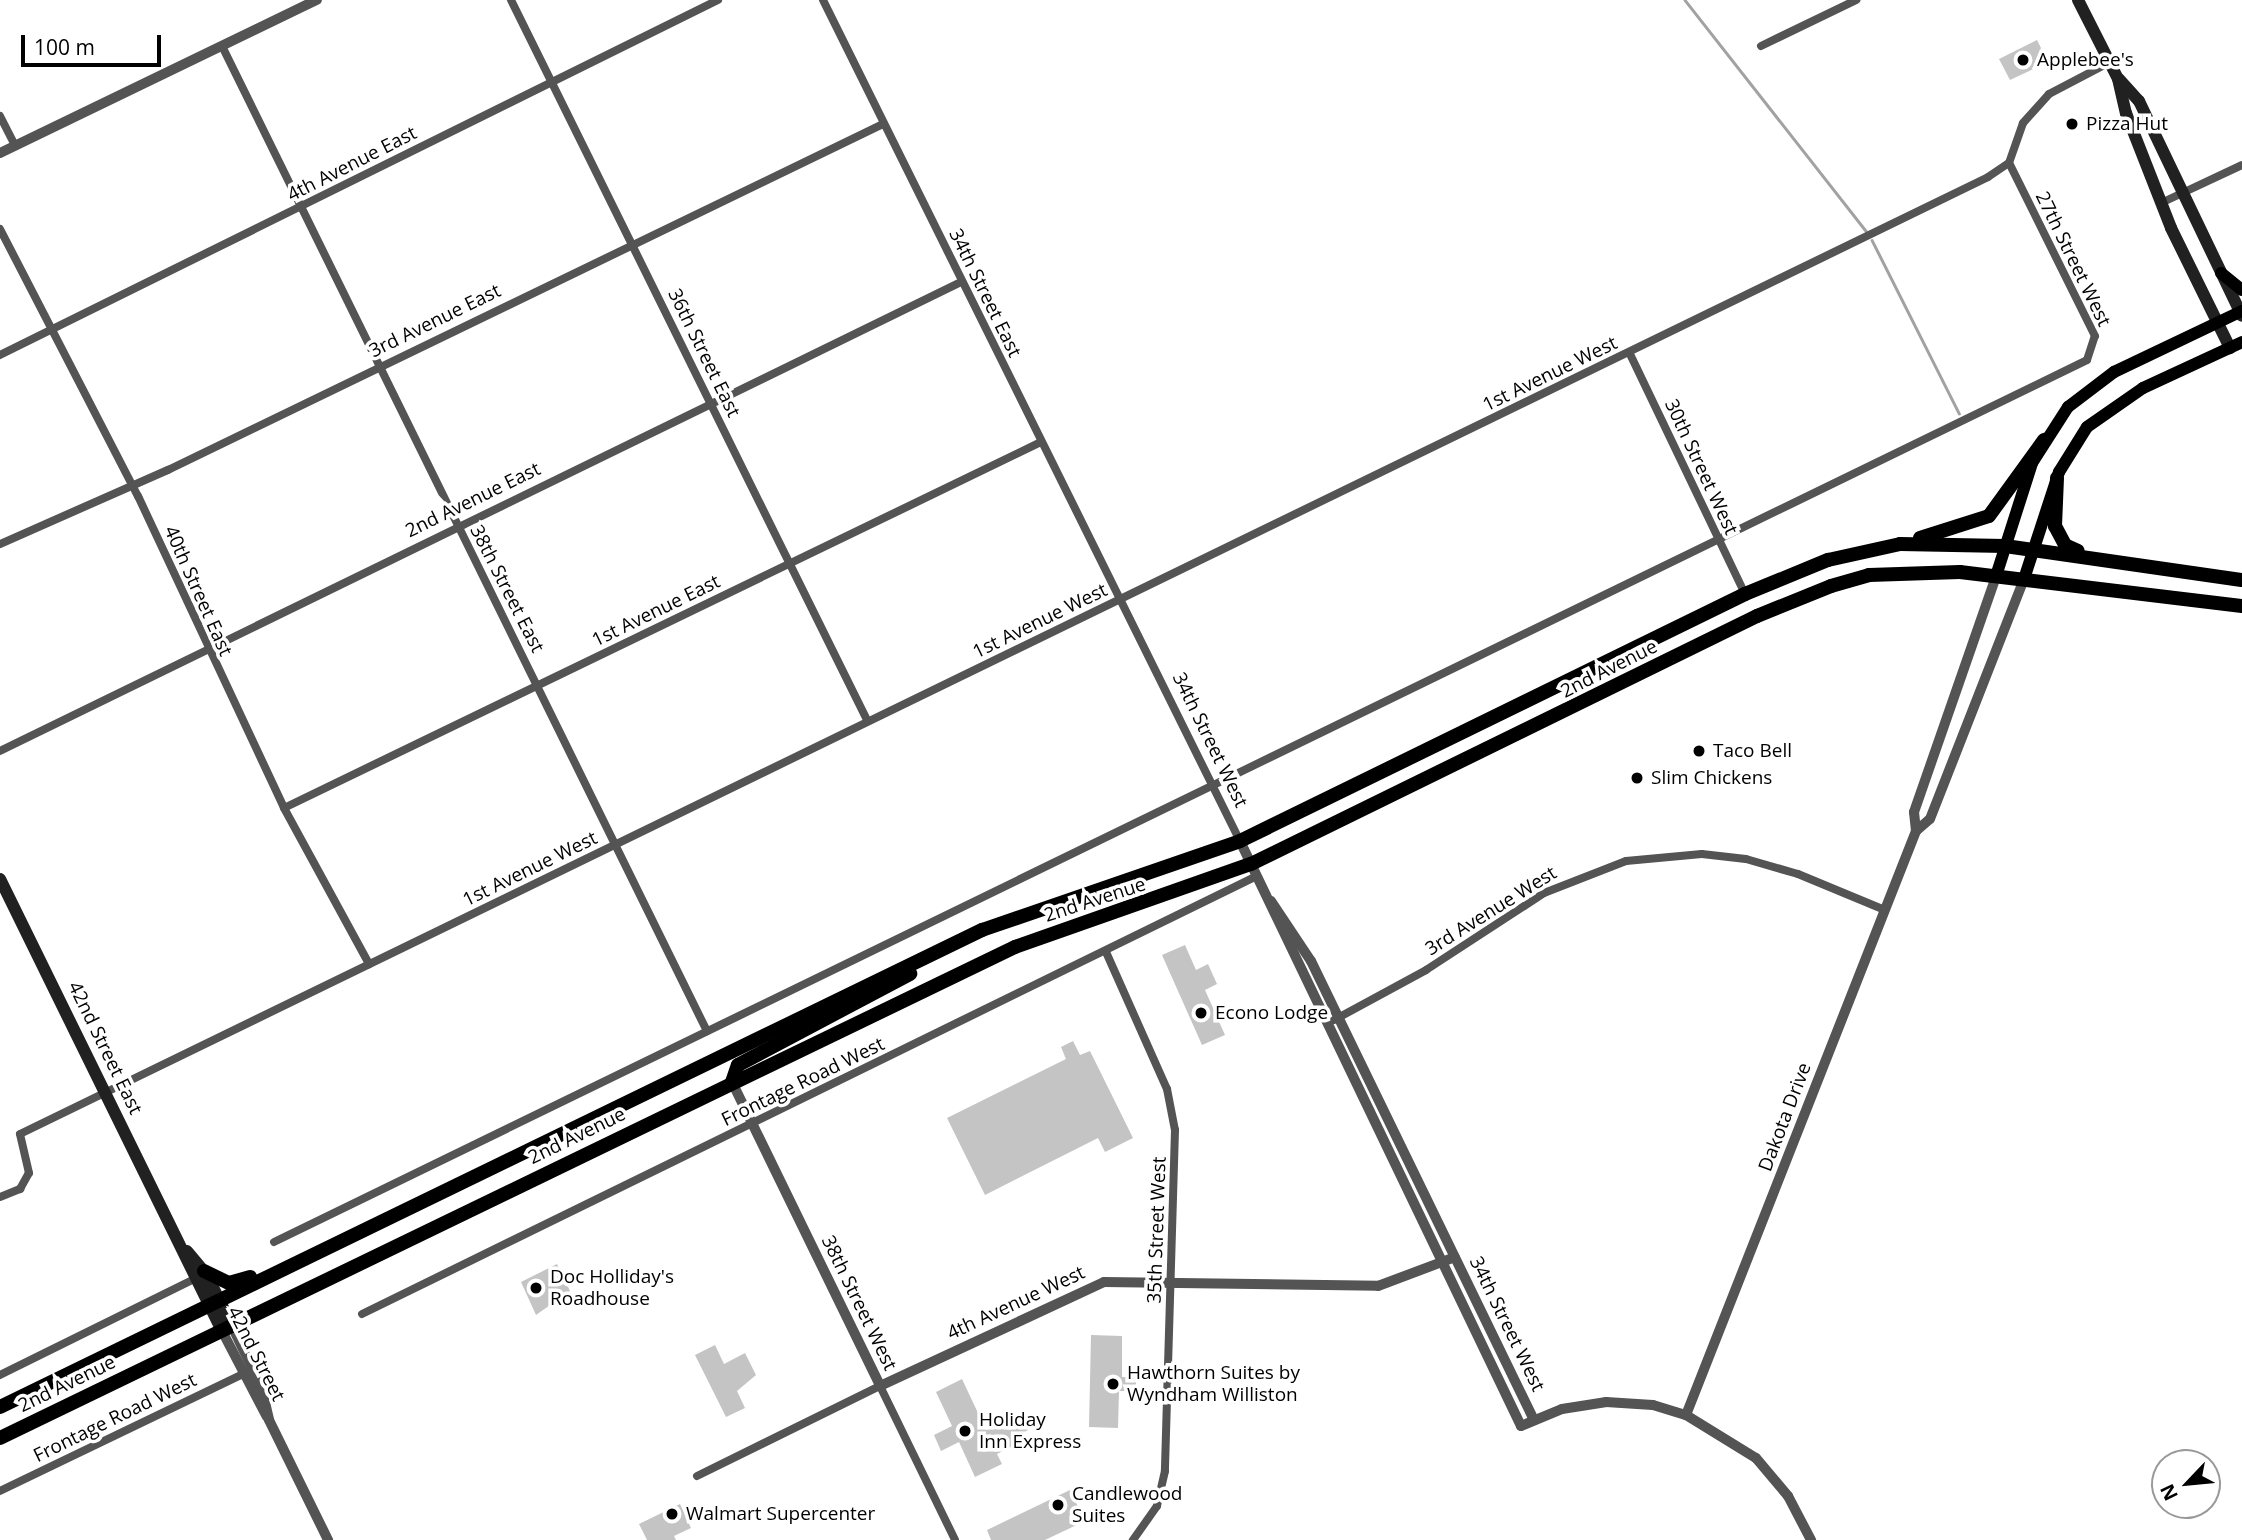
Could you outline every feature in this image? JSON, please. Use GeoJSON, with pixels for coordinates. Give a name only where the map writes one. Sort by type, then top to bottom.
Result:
{"type":"FeatureCollection","features":[{"type":"Feature","properties":{"kind":"highway"},"geometry":{"type":"LineString","coordinates":[[1900,544],[1989,516],[2044,440]]}},
{"type":"Feature","properties":{"kind":"highway"},"geometry":{"type":"LineString","coordinates":[[2057,478],[2053,505],[2057,534],[2065,545],[2110,559]]}},
{"type":"Feature","properties":{"kind":"highway","name":"2nd Avenue"},"geometry":{"type":"LineString","coordinates":[[0,1407],[933,953],[1027,914],[1240,841],[1745,594],[1828,560],[1900,544],[2006,546],[2242,580]]}},
{"type":"Feature","properties":{"kind":"highway","name":"2nd Avenue"},"geometry":{"type":"LineString","coordinates":[[0,1438],[1015,947],[1254,870],[1757,616],[1831,586],[1906,571],[1996,576],[2242,606]]}},
{"type":"Feature","properties":{"kind":"highway"},"geometry":{"type":"LineString","coordinates":[[732,1082],[738,1065],[1027,914]]}},
{"type":"Feature","properties":{"kind":"highway"},"geometry":{"type":"LineString","coordinates":[[200,1275],[223,1282],[241,1281],[344,1231],[399,1213]]}},
{"type":"Feature","properties":{"kind":"main road"},"geometry":{"type":"LineString","coordinates":[[2024,579],[2057,478],[2078,437],[2098,417],[2166,376],[2236,345],[2218,322],[2161,204],[2118,79],[2078,0]]}},
{"type":"Feature","properties":{"kind":"main road"},"geometry":{"type":"LineString","coordinates":[[1996,576],[2044,440],[2067,407],[2099,381],[2241,313],[2139,101],[2118,79]]}},
{"type":"Feature","properties":{"kind":"main road"},"geometry":{"type":"LineString","coordinates":[[2221,273],[2242,290]]}},
{"type":"Feature","properties":{"kind":"main road","name":"42nd Street East"},"geometry":{"type":"LineString","coordinates":[[0,879],[174,1234],[200,1275],[226,1327]]}},
{"type":"Feature","properties":{"kind":"street"},"geometry":{"type":"LineString","coordinates":[[0,153],[317,0]]}},
{"type":"Feature","properties":{"kind":"street","name":"36th Street East"},"geometry":{"type":"LineString","coordinates":[[511,0],[867,720]]}},
{"type":"Feature","properties":{"kind":"street","name":"4th Avenue East"},"geometry":{"type":"LineString","coordinates":[[0,355],[718,0]]}},
{"type":"Feature","properties":{"kind":"street","name":"34th Street East"},"geometry":{"type":"LineString","coordinates":[[823,0],[961,282],[1122,599]]}},
{"type":"Feature","properties":{"kind":"street"},"geometry":{"type":"LineString","coordinates":[[1761,47],[1856,0]]}},
{"type":"Feature","properties":{"kind":"street","name":"38th Street East"},"geometry":{"type":"LineString","coordinates":[[222,46],[616,845]]}},
{"type":"Feature","properties":{"kind":"street"},"geometry":{"type":"LineString","coordinates":[[2008,163],[2035,108],[2049,94],[2110,62]]}},
{"type":"Feature","properties":{"kind":"street"},"geometry":{"type":"LineString","coordinates":[[0,116],[15,146]]}},
{"type":"Feature","properties":{"kind":"street","name":"3rd Avenue East"},"geometry":{"type":"LineString","coordinates":[[0,544],[132,487],[883,124]]}},
{"type":"Feature","properties":{"kind":"street","name":"1st Avenue West"},"geometry":{"type":"LineString","coordinates":[[0,1197],[20,1189],[29,1172],[20,1134],[867,720],[1630,354],[2008,163]]}},
{"type":"Feature","properties":{"kind":"street","name":"27th Street West"},"geometry":{"type":"LineString","coordinates":[[274,1242],[2087,360],[2095,336],[2008,163]]}},
{"type":"Feature","properties":{"kind":"street"},"geometry":{"type":"LineString","coordinates":[[2161,204],[2242,165]]}},
{"type":"Feature","properties":{"kind":"street","name":"40th Street East"},"geometry":{"type":"LineString","coordinates":[[0,229],[132,487],[284,808],[369,964]]}},
{"type":"Feature","properties":{"kind":"street","name":"2nd Avenue East"},"geometry":{"type":"LineString","coordinates":[[0,751],[710,402],[961,282]]}},
{"type":"Feature","properties":{"kind":"street","name":"30th Street West"},"geometry":{"type":"LineString","coordinates":[[1630,354],[1745,594]]}},
{"type":"Feature","properties":{"kind":"street","name":"1st Avenue East"},"geometry":{"type":"LineString","coordinates":[[284,808],[1041,442]]}},
{"type":"Feature","properties":{"kind":"street","name":"Dakota Drive"},"geometry":{"type":"LineString","coordinates":[[1686,1415],[1916,831],[1914,812],[1996,576]]}},
{"type":"Feature","properties":{"kind":"street","name":"Dakota Drive"},"geometry":{"type":"LineString","coordinates":[[1916,831],[1930,819],[2024,579]]}},
{"type":"Feature","properties":{"kind":"street","name":"34th Street West"},"geometry":{"type":"LineString","coordinates":[[1122,599],[1267,896],[1325,1025],[1521,1426],[1534,1420],[1300,940],[1267,896]]}},
{"type":"Feature","properties":{"kind":"street"},"geometry":{"type":"LineString","coordinates":[[616,845],[707,1031]]}},
{"type":"Feature","properties":{"kind":"street","name":"3rd Avenue West"},"geometry":{"type":"LineString","coordinates":[[1325,1025],[1426,970],[1544,892],[1626,862],[1702,854],[1746,859],[1798,874],[1885,910]]}},
{"type":"Feature","properties":{"kind":"street","name":"Frontage Road West"},"geometry":{"type":"LineString","coordinates":[[362,1314],[1106,952],[1254,870]]}},
{"type":"Feature","properties":{"kind":"street","name":"35th Street West"},"geometry":{"type":"LineString","coordinates":[[1106,952],[1173,1108],[1165,1471],[1150,1520],[1133,1540]]}},
{"type":"Feature","properties":{"kind":"street","name":"38th Street West"},"geometry":{"type":"LineString","coordinates":[[732,1082],[955,1540]]}},
{"type":"Feature","properties":{"kind":"street","name":"4th Avenue West"},"geometry":{"type":"LineString","coordinates":[[697,1476],[1085,1287],[1115,1280],[1378,1286],[1455,1257]]}},
{"type":"Feature","properties":{"kind":"street"},"geometry":{"type":"LineString","coordinates":[[0,1375],[200,1275]]}},
{"type":"Feature","properties":{"kind":"street"},"geometry":{"type":"LineString","coordinates":[[226,1327],[262,1389],[269,1420],[328,1540]]}},
{"type":"Feature","properties":{"kind":"street","name":"42nd Street"},"geometry":{"type":"LineString","coordinates":[[226,1327],[243,1374],[269,1420]]}},
{"type":"Feature","properties":{"kind":"street","name":"Frontage Road West"},"geometry":{"type":"LineString","coordinates":[[0,1491],[243,1374]]}},
{"type":"Feature","properties":{"kind":"street"},"geometry":{"type":"LineString","coordinates":[[1534,1420],[1606,1402],[1653,1405],[1686,1415],[1756,1458],[1788,1496],[1811,1540]]}},
{"type":"Feature","properties":{"kind":"building","name":"Applebee's"},"geometry":{"type":"Polygon","coordinates":[[[2037,40],[2048,62],[2010,80],[1999,59],[2037,40]]]}},
{"type":"Feature","properties":{"kind":"building","name":"Econo Lodge"},"geometry":{"type":"Polygon","coordinates":[[[1185,945],[1196,970],[1208,964],[1217,984],[1205,990],[1225,1035],[1202,1045],[1162,955],[1185,945]]]}},
{"type":"Feature","properties":{"kind":"building"},"geometry":{"type":"Polygon","coordinates":[[[1073,1041],[1080,1055],[1090,1051],[1133,1138],[1105,1152],[1098,1138],[985,1195],[947,1118],[1066,1059],[1061,1047],[1073,1041]]]}},
{"type":"Feature","properties":{"kind":"building","name":"Doc Holliday's Roadhouse"},"geometry":{"type":"Polygon","coordinates":[[[557,1264],[570,1291],[536,1315],[521,1282],[557,1264]]]}},
{"type":"Feature","properties":{"kind":"building","name":"Hawthorn Suites by Wyndham Williston"},"geometry":{"type":"Polygon","coordinates":[[[1091,1335],[1122,1336],[1122,1377],[1136,1377],[1136,1391],[1119,1391],[1118,1428],[1089,1427],[1091,1335]]]}},
{"type":"Feature","properties":{"kind":"building"},"geometry":{"type":"Polygon","coordinates":[[[715,1345],[724,1364],[745,1353],[756,1375],[737,1391],[745,1408],[726,1417],[695,1355],[715,1345]]]}},
{"type":"Feature","properties":{"kind":"building","name":"Holiday Inn Express"},"geometry":{"type":"Polygon","coordinates":[[[962,1379],[986,1430],[1020,1414],[1028,1430],[1023,1433],[1026,1439],[997,1454],[1002,1464],[975,1477],[959,1442],[941,1451],[934,1435],[952,1426],[936,1392],[962,1379]]]}},
{"type":"Feature","properties":{"kind":"building","name":"Candlewood Suites"},"geometry":{"type":"Polygon","coordinates":[[[1070,1490],[1085,1521],[1045,1540],[991,1540],[987,1530],[1070,1490]]]}},
{"type":"Feature","properties":{"kind":"building","name":"Walmart Supercenter"},"geometry":{"type":"Polygon","coordinates":[[[680,1504],[691,1528],[674,1536],[676,1540],[647,1540],[639,1524],[680,1504]]]}},
{"type":"Feature","properties":{"kind":"waterway"},"geometry":{"type":"LineString","coordinates":[[1685,0],[1868,233]]}},
{"type":"Feature","properties":{"kind":"waterway"},"geometry":{"type":"LineString","coordinates":[[1872,240],[1959,413]]}},
{"type":"Feature","properties":{"kind":"place","name":"Applebee's"},"geometry":{"type":"Point","coordinates":[2023,60]}},
{"type":"Feature","properties":{"kind":"place","name":"Pizza Hut"},"geometry":{"type":"Point","coordinates":[2072,124]}},
{"type":"Feature","properties":{"kind":"place","name":"Taco Bell"},"geometry":{"type":"Point","coordinates":[1699,751]}},
{"type":"Feature","properties":{"kind":"place","name":"Slim Chickens"},"geometry":{"type":"Point","coordinates":[1637,778]}},
{"type":"Feature","properties":{"kind":"place","name":"Econo Lodge"},"geometry":{"type":"Point","coordinates":[1201,1013]}},
{"type":"Feature","properties":{"kind":"place","name":"Doc Holliday's Roadhouse"},"geometry":{"type":"Point","coordinates":[536,1288]}},
{"type":"Feature","properties":{"kind":"place","name":"Hawthorn Suites by Wyndham Williston"},"geometry":{"type":"Point","coordinates":[1113,1384]}},
{"type":"Feature","properties":{"kind":"place","name":"Holiday Inn Express"},"geometry":{"type":"Point","coordinates":[965,1431]}},
{"type":"Feature","properties":{"kind":"place","name":"Candlewood Suites"},"geometry":{"type":"Point","coordinates":[1058,1505]}},
{"type":"Feature","properties":{"kind":"place","name":"Walmart Supercenter"},"geometry":{"type":"Point","coordinates":[672,1514]}}]}
